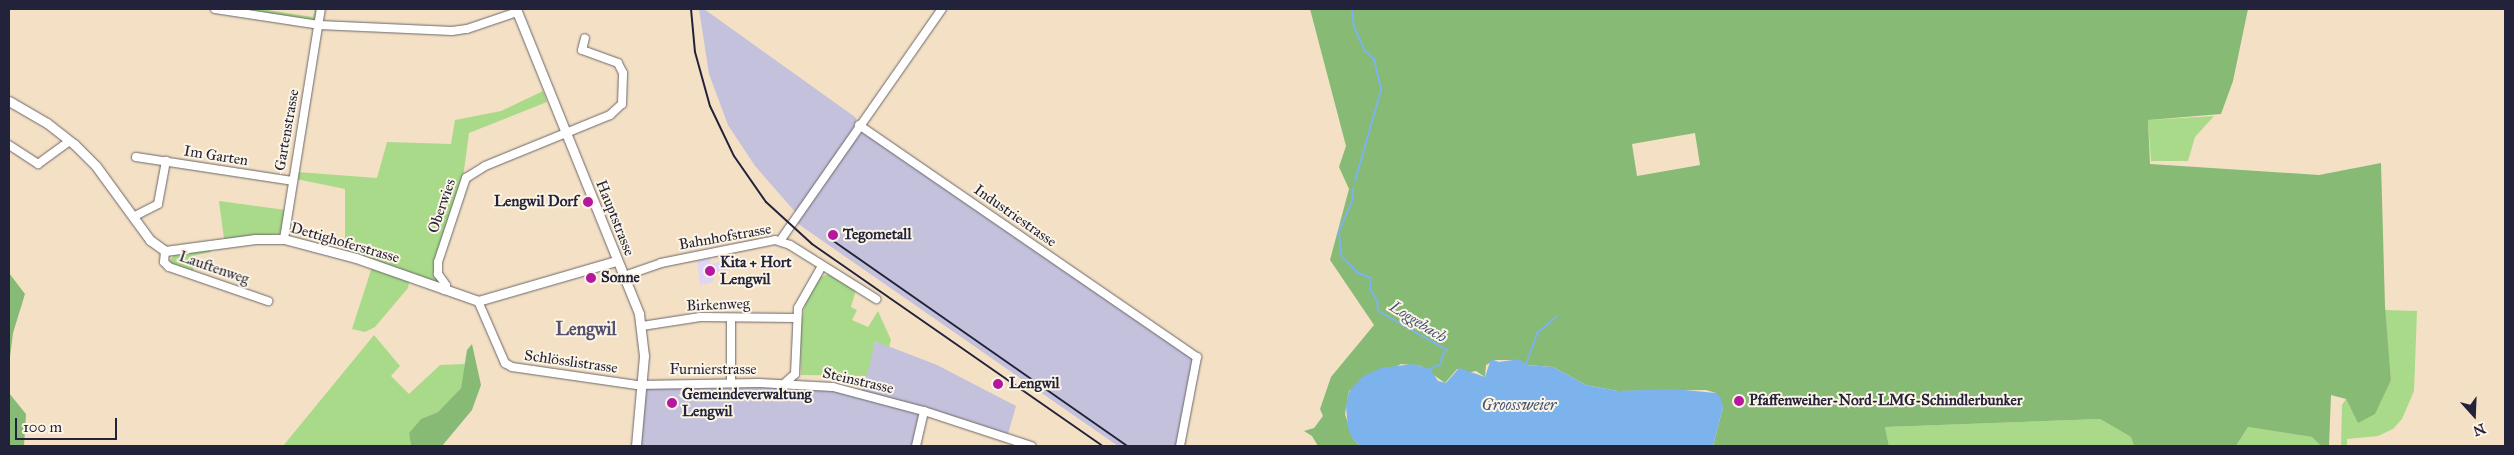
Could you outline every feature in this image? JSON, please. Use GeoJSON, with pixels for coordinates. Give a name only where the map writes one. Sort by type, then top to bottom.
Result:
{"type":"FeatureCollection","features":[{"type":"Feature","properties":{"kind":"street"},"geometry":{"type":"LineString","coordinates":[[216,9],[319,25],[464,30],[517,10]]}},
{"type":"Feature","properties":{"kind":"street","name":"Gartenstrasse"},"geometry":{"type":"LineString","coordinates":[[284,239],[292,181],[322,9]]}},
{"type":"Feature","properties":{"kind":"street"},"geometry":{"type":"LineString","coordinates":[[780,241],[859,125],[942,9]]}},
{"type":"Feature","properties":{"kind":"street","name":"Hauptstrasse"},"geometry":{"type":"LineString","coordinates":[[517,10],[616,261],[624,276],[642,326],[644,356],[636,446]]}},
{"type":"Feature","properties":{"kind":"street"},"geometry":{"type":"LineString","coordinates":[[580,59],[585,38]]}},
{"type":"Feature","properties":{"kind":"street","name":"Oberwies"},"geometry":{"type":"LineString","coordinates":[[444,290],[446,285],[438,274],[438,262],[466,178],[485,166],[615,113],[622,104],[623,72],[618,63],[582,50]]}},
{"type":"Feature","properties":{"kind":"street"},"geometry":{"type":"LineString","coordinates":[[9,101],[36,116],[73,143],[150,240],[165,251]]}},
{"type":"Feature","properties":{"kind":"street","name":"Industriestrasse"},"geometry":{"type":"LineString","coordinates":[[859,125],[1197,357],[1180,446]]}},
{"type":"Feature","properties":{"kind":"street"},"geometry":{"type":"LineString","coordinates":[[9,145],[38,164],[73,143]]}},
{"type":"Feature","properties":{"kind":"street","name":"Im Garten"},"geometry":{"type":"LineString","coordinates":[[136,156],[292,181]]}},
{"type":"Feature","properties":{"kind":"street"},"geometry":{"type":"LineString","coordinates":[[133,217],[159,202],[166,162]]}},
{"type":"Feature","properties":{"kind":"street","name":"Dettighoferstrasse"},"geometry":{"type":"LineString","coordinates":[[165,251],[254,239],[284,239],[356,258],[478,301]]}},
{"type":"Feature","properties":{"kind":"street","name":"Bahnhofstrasse"},"geometry":{"type":"LineString","coordinates":[[624,276],[669,262],[780,241],[876,299]]}},
{"type":"Feature","properties":{"kind":"street","name":"Lauftenweg"},"geometry":{"type":"LineString","coordinates":[[165,251],[164,262],[169,267],[268,301]]}},
{"type":"Feature","properties":{"kind":"street"},"geometry":{"type":"LineString","coordinates":[[478,301],[616,261]]}},
{"type":"Feature","properties":{"kind":"street"},"geometry":{"type":"LineString","coordinates":[[786,383],[795,374],[796,318],[805,292],[822,266]]}},
{"type":"Feature","properties":{"kind":"street","name":"Schlösslistrasse"},"geometry":{"type":"LineString","coordinates":[[478,301],[505,363],[512,368],[642,384]]}},
{"type":"Feature","properties":{"kind":"street","name":"Birkenweg"},"geometry":{"type":"LineString","coordinates":[[642,326],[700,318],[796,318]]}},
{"type":"Feature","properties":{"kind":"street"},"geometry":{"type":"LineString","coordinates":[[731,318],[731,383]]}},
{"type":"Feature","properties":{"kind":"street","name":"Furnierstrasse"},"geometry":{"type":"LineString","coordinates":[[642,384],[786,383]]}},
{"type":"Feature","properties":{"kind":"street","name":"Steinstrasse"},"geometry":{"type":"LineString","coordinates":[[786,383],[833,387],[924,411],[1031,446]]}},
{"type":"Feature","properties":{"kind":"street"},"geometry":{"type":"LineString","coordinates":[[916,446],[924,411]]}},
{"type":"Feature","properties":{"kind":"shaded area"},"geometry":{"type":"Polygon","coordinates":[[[699,9],[704,9],[855,117],[859,125],[1197,357],[1180,446],[1118,446],[794,221],[797,214],[755,166],[728,125],[709,74],[699,9]]]}},
{"type":"Feature","properties":{"kind":"shaded area","name":"Kita + Hort Lengwil"},"geometry":{"type":"Polygon","coordinates":[[[710,258],[711,264],[731,259],[733,268],[713,274],[714,282],[700,285],[697,261],[710,258]]]}},
{"type":"Feature","properties":{"kind":"shaded area"},"geometry":{"type":"Polygon","coordinates":[[[875,341],[937,365],[1016,406],[1008,434],[929,409],[920,446],[636,446],[642,384],[785,383],[861,394],[875,341]]]}},
{"type":"Feature","properties":{"kind":"green space"},"geometry":{"type":"Polygon","coordinates":[[[225,9],[261,9],[313,17],[315,9],[319,9],[314,21],[225,9]]]}},
{"type":"Feature","properties":{"kind":"green space"},"geometry":{"type":"Polygon","coordinates":[[[1310,9],[2248,9],[2233,81],[2221,114],[2148,120],[2150,164],[2319,175],[2381,163],[2385,306],[2391,380],[2375,414],[2358,423],[2346,399],[2331,395],[2329,446],[2321,446],[2312,437],[2248,427],[2236,446],[2134,446],[2131,437],[2100,419],[1885,427],[1889,446],[1713,446],[1723,407],[1716,393],[1706,390],[1618,391],[1586,385],[1553,367],[1527,365],[1519,360],[1495,360],[1486,365],[1485,377],[1476,371],[1466,373],[1457,369],[1445,383],[1421,366],[1401,364],[1349,391],[1345,414],[1353,439],[1360,446],[1318,446],[1312,436],[1304,431],[1314,428],[1323,416],[1320,409],[1331,377],[1374,325],[1330,260],[1349,189],[1339,167],[1346,146],[1310,9]],[[1695,133],[1632,144],[1637,176],[1700,165],[1695,133]]]}},
{"type":"Feature","properties":{"kind":"green space"},"geometry":{"type":"Polygon","coordinates":[[[543,91],[547,102],[469,133],[463,178],[436,260],[441,284],[345,250],[345,189],[296,179],[297,172],[377,178],[387,142],[451,144],[455,120],[501,111],[543,91]]]}},
{"type":"Feature","properties":{"kind":"green space"},"geometry":{"type":"Polygon","coordinates":[[[2214,116],[2195,137],[2188,161],[2151,161],[2148,120],[2214,116]]]}},
{"type":"Feature","properties":{"kind":"green space"},"geometry":{"type":"Polygon","coordinates":[[[219,201],[286,210],[283,230],[279,234],[224,239],[219,201]]]}},
{"type":"Feature","properties":{"kind":"green space"},"geometry":{"type":"Polygon","coordinates":[[[210,249],[211,252],[192,256],[194,275],[173,267],[169,262],[174,255],[210,249]]]}},
{"type":"Feature","properties":{"kind":"green space"},"geometry":{"type":"Polygon","coordinates":[[[372,267],[409,282],[408,288],[375,327],[365,332],[352,329],[372,267]]]}},
{"type":"Feature","properties":{"kind":"green space"},"geometry":{"type":"Polygon","coordinates":[[[9,273],[25,294],[13,333],[9,365],[9,273]]]}},
{"type":"Feature","properties":{"kind":"green space"},"geometry":{"type":"Polygon","coordinates":[[[829,274],[856,290],[851,307],[857,310],[852,320],[868,327],[878,311],[891,340],[889,347],[875,341],[867,376],[801,375],[800,330],[806,300],[818,278],[829,274]]]}},
{"type":"Feature","properties":{"kind":"green space"},"geometry":{"type":"Polygon","coordinates":[[[2385,310],[2417,311],[2414,391],[2402,419],[2393,429],[2378,436],[2347,439],[2347,446],[2341,446],[2342,405],[2346,399],[2358,422],[2391,380],[2385,310]]]}},
{"type":"Feature","properties":{"kind":"green space"},"geometry":{"type":"Polygon","coordinates":[[[374,335],[400,366],[391,376],[409,394],[440,365],[465,364],[461,388],[438,412],[421,419],[409,433],[411,446],[283,446],[374,335]]]}},
{"type":"Feature","properties":{"kind":"green space"},"geometry":{"type":"Polygon","coordinates":[[[472,344],[481,385],[472,410],[442,446],[411,446],[409,433],[421,419],[438,412],[461,388],[467,350],[472,344]]]}},
{"type":"Feature","properties":{"kind":"green space"},"geometry":{"type":"Polygon","coordinates":[[[9,393],[26,414],[24,446],[9,446],[9,393]]]}},
{"type":"Feature","properties":{"kind":"green space"},"geometry":{"type":"Polygon","coordinates":[[[2100,419],[2131,437],[2134,446],[1889,446],[1885,427],[2100,419]]]}},
{"type":"Feature","properties":{"kind":"green space"},"geometry":{"type":"Polygon","coordinates":[[[2248,427],[2312,437],[2321,446],[2236,446],[2248,427]]]}},
{"type":"Feature","properties":{"kind":"water","name":"Groossweier"},"geometry":{"type":"Polygon","coordinates":[[[1491,359],[1499,362],[1519,359],[1527,365],[1553,367],[1586,385],[1618,391],[1673,389],[1716,393],[1721,398],[1723,407],[1713,446],[1360,446],[1353,439],[1348,428],[1346,406],[1349,392],[1362,377],[1381,368],[1413,364],[1430,369],[1438,381],[1446,383],[1459,368],[1485,377],[1491,359]]]}},
{"type":"Feature","properties":{"kind":"waterway","name":"Loggebach"},"geometry":{"type":"LineString","coordinates":[[1352,9],[1354,27],[1365,51],[1374,59],[1381,90],[1355,181]]}},
{"type":"Feature","properties":{"kind":"waterway","name":"Loggebach"},"geometry":{"type":"LineString","coordinates":[[1353,188],[1352,201],[1339,232],[1341,255],[1358,273],[1371,278],[1370,290],[1377,300],[1378,311],[1447,350],[1442,355],[1441,364],[1430,369]]}},
{"type":"Feature","properties":{"kind":"waterway"},"geometry":{"type":"LineString","coordinates":[[1526,364],[1537,333],[1556,317]]}},
{"type":"Feature","properties":{"kind":"railway"},"geometry":{"type":"LineString","coordinates":[[691,9],[695,52],[710,106],[734,156],[766,202],[812,244],[1103,446]]}},
{"type":"Feature","properties":{"kind":"railway"},"geometry":{"type":"LineString","coordinates":[[832,240],[1127,446]]}},
{"type":"Feature","properties":{"kind":"place","name":"Lengwil Dorf"},"geometry":{"type":"Point","coordinates":[588,202]}},
{"type":"Feature","properties":{"kind":"place","name":"Tegometall"},"geometry":{"type":"Point","coordinates":[833,235]}},
{"type":"Feature","properties":{"kind":"place","name":"Kita + Hort Lengwil"},"geometry":{"type":"Point","coordinates":[710,271]}},
{"type":"Feature","properties":{"kind":"place","name":"Sonne"},"geometry":{"type":"Point","coordinates":[591,278]}},
{"type":"Feature","properties":{"kind":"place","name":"Lengwil"},"geometry":{"type":"Point","coordinates":[998,384]}},
{"type":"Feature","properties":{"kind":"place","name":"Pfaffenweiher-Nord-LMG-Schindlerbunker"},"geometry":{"type":"Point","coordinates":[1739,401]}},
{"type":"Feature","properties":{"kind":"place","name":"Gemeindeverwaltung Lengwil"},"geometry":{"type":"Point","coordinates":[672,403]}},
{"type":"Feature","properties":{"kind":"district","name":"Lengwil"},"geometry":{"type":"Point","coordinates":[586,329]}}]}
